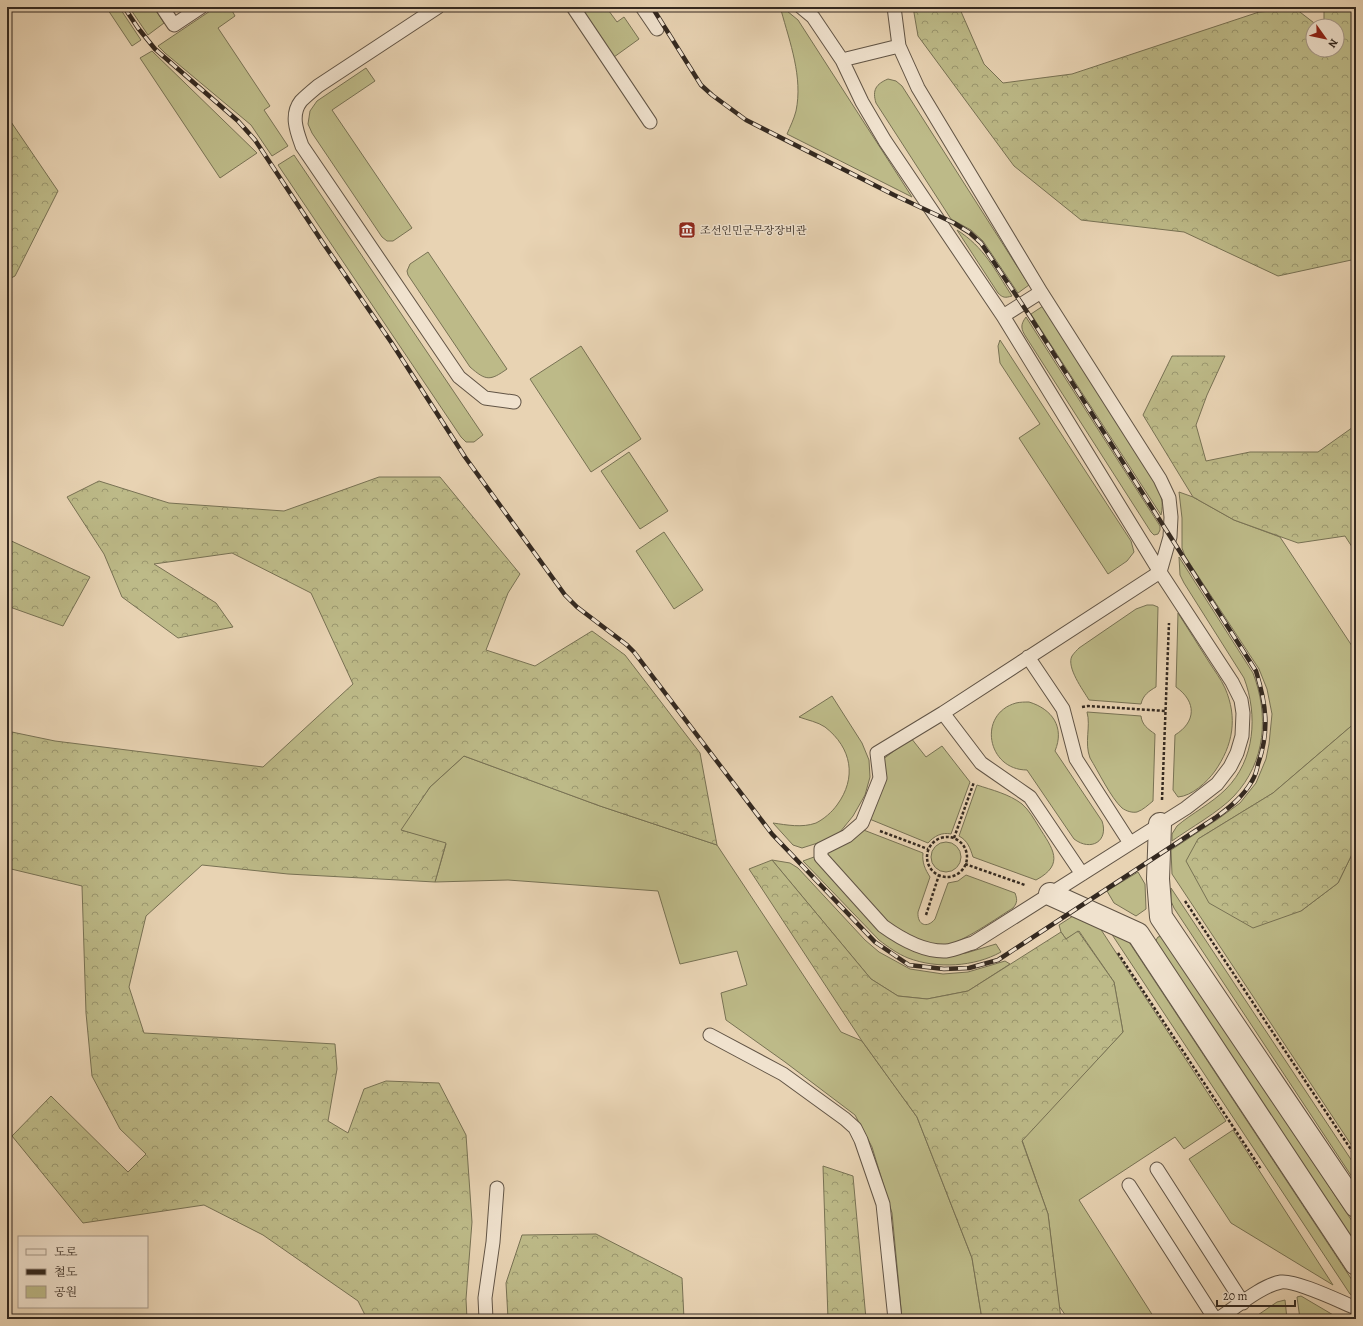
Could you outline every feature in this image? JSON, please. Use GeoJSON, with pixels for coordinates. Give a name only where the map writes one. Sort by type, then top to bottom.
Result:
{"type":"FeatureCollection","features":[{"type":"Feature","properties":{"kind":"street"},"geometry":{"type":"LineString","coordinates":[[1160,824],[1158,879],[1161,917],[1356,1206]]}},
{"type":"Feature","properties":{"kind":"street"},"geometry":{"type":"LineString","coordinates":[[1050,894],[1138,934],[1356,1264]]}},
{"type":"Feature","properties":{"kind":"street"},"geometry":{"type":"LineString","coordinates":[[1138,934],[1161,917]]}},
{"type":"Feature","properties":{"kind":"lane"},"geometry":{"type":"LineString","coordinates":[[162,7],[174,25],[201,7]]}},
{"type":"Feature","properties":{"kind":"lane"},"geometry":{"type":"LineString","coordinates":[[438,7],[318,86],[300,102],[296,112],[295,122],[302,146],[459,377],[485,398],[514,402]]}},
{"type":"Feature","properties":{"kind":"lane"},"geometry":{"type":"LineString","coordinates":[[573,7],[650,122]]}},
{"type":"Feature","properties":{"kind":"lane"},"geometry":{"type":"LineString","coordinates":[[642,7],[657,29]]}},
{"type":"Feature","properties":{"kind":"lane"},"geometry":{"type":"LineString","coordinates":[[801,7],[813,17],[842,60],[862,102],[885,141],[1003,316],[1160,572],[1170,589],[1232,682],[1241,700],[1243,713],[1242,736],[1235,758],[1217,784],[1186,808],[973,943],[946,951],[918,946],[895,935],[883,926],[821,857],[821,849],[847,836],[862,823],[880,778],[877,753],[943,713],[1160,572],[1170,537],[1171,518],[1169,498],[1160,479],[1042,292],[918,88],[900,46],[894,7]]}},
{"type":"Feature","properties":{"kind":"lane"},"geometry":{"type":"LineString","coordinates":[[842,60],[900,46]]}},
{"type":"Feature","properties":{"kind":"lane"},"geometry":{"type":"LineString","coordinates":[[1003,316],[1042,292]]}},
{"type":"Feature","properties":{"kind":"lane"},"geometry":{"type":"LineString","coordinates":[[1028,657],[1063,710],[1076,759],[1130,843]]}},
{"type":"Feature","properties":{"kind":"lane"},"geometry":{"type":"LineString","coordinates":[[943,713],[981,763],[1030,797],[1082,874]]}},
{"type":"Feature","properties":{"kind":"lane"},"geometry":{"type":"LineString","coordinates":[[710,1035],[783,1074],[845,1119],[855,1128],[861,1140],[883,1204],[895,1319]]}},
{"type":"Feature","properties":{"kind":"lane"},"geometry":{"type":"LineString","coordinates":[[1157,1169],[1243,1302]]}},
{"type":"Feature","properties":{"kind":"lane"},"geometry":{"type":"LineString","coordinates":[[1129,1185],[1217,1319],[1268,1286],[1283,1281],[1299,1285],[1356,1308]]}},
{"type":"Feature","properties":{"kind":"lane"},"geometry":{"type":"LineString","coordinates":[[486,1319],[484,1298],[494,1242],[497,1188]]}},
{"type":"Feature","properties":{"kind":"path"},"geometry":{"type":"LineString","coordinates":[[1160,824],[1166,712],[1170,589]]}},
{"type":"Feature","properties":{"kind":"path"},"geometry":{"type":"LineString","coordinates":[[1063,710],[1088,706],[1166,712]]}},
{"type":"Feature","properties":{"kind":"path"},"geometry":{"type":"LineString","coordinates":[[954,838],[981,763]]}},
{"type":"Feature","properties":{"kind":"path"},"geometry":{"type":"LineString","coordinates":[[862,823],[928,849]]}},
{"type":"Feature","properties":{"kind":"path"},"geometry":{"type":"LineString","coordinates":[[939,838],[954,838],[961,842],[965,848],[967,856],[966,864],[962,871],[947,877],[933,871],[929,865],[927,857],[928,849],[932,843],[939,838]]}},
{"type":"Feature","properties":{"kind":"path"},"geometry":{"type":"LineString","coordinates":[[966,864],[1050,894]]}},
{"type":"Feature","properties":{"kind":"path"},"geometry":{"type":"LineString","coordinates":[[926,915],[940,875]]}},
{"type":"Feature","properties":{"kind":"path"},"geometry":{"type":"LineString","coordinates":[[1158,879],[1173,880],[1183,899],[1356,1157]]}},
{"type":"Feature","properties":{"kind":"green space"},"geometry":{"type":"Polygon","coordinates":[[[106,7],[119,7],[141,40],[132,46],[106,7]]]}},
{"type":"Feature","properties":{"kind":"green space"},"geometry":{"type":"Polygon","coordinates":[[[129,7],[154,7],[164,23],[148,35],[129,7]]]}},
{"type":"Feature","properties":{"kind":"green space"},"geometry":{"type":"Polygon","coordinates":[[[216,7],[230,7],[235,16],[218,28],[270,106],[264,110],[288,146],[272,156],[251,125],[158,46],[216,7]]]}},
{"type":"Feature","properties":{"kind":"green space"},"geometry":{"type":"Polygon","coordinates":[[[581,7],[606,7],[617,22],[624,17],[639,39],[614,57],[581,7]]]}},
{"type":"Feature","properties":{"kind":"green space"},"geometry":{"type":"Polygon","coordinates":[[[913,7],[959,7],[984,64],[1003,83],[1072,74],[1259,12],[1296,9],[1308,18],[1305,18],[1305,58],[1345,58],[1345,18],[1324,18],[1324,7],[1356,7],[1356,259],[1278,276],[1184,232],[1081,220],[1014,166],[918,36],[913,7]]]}},
{"type":"Feature","properties":{"kind":"green space"},"geometry":{"type":"Polygon","coordinates":[[[781,10],[787,11],[798,20],[912,197],[787,134],[796,111],[798,86],[792,47],[781,10]]]}},
{"type":"Feature","properties":{"kind":"green space"},"geometry":{"type":"Polygon","coordinates":[[[152,51],[257,153],[220,178],[140,58],[152,51]]]}},
{"type":"Feature","properties":{"kind":"green space"},"geometry":{"type":"Polygon","coordinates":[[[366,68],[375,81],[332,110],[412,228],[393,241],[387,241],[382,237],[312,133],[308,124],[310,111],[317,101],[366,68]]]}},
{"type":"Feature","properties":{"kind":"green space"},"geometry":{"type":"Polygon","coordinates":[[[888,79],[896,81],[902,86],[1029,285],[1018,293],[983,241],[971,230],[951,219],[876,103],[874,94],[876,88],[880,83],[888,79]]]}},
{"type":"Feature","properties":{"kind":"green space"},"geometry":{"type":"Polygon","coordinates":[[[7,116],[58,191],[15,276],[7,280],[7,116]]]}},
{"type":"Feature","properties":{"kind":"green space"},"geometry":{"type":"Polygon","coordinates":[[[294,155],[483,435],[474,442],[466,442],[461,437],[278,165],[294,155]]]}},
{"type":"Feature","properties":{"kind":"green space"},"geometry":{"type":"Polygon","coordinates":[[[957,230],[982,251],[1012,296],[1004,297],[998,293],[957,230]]]}},
{"type":"Feature","properties":{"kind":"green space"},"geometry":{"type":"Polygon","coordinates":[[[428,252],[507,369],[496,376],[488,378],[484,377],[470,367],[408,275],[407,271],[410,264],[428,252]]]}},
{"type":"Feature","properties":{"kind":"green space"},"geometry":{"type":"Polygon","coordinates":[[[1043,306],[1156,483],[1162,499],[1161,515],[1031,314],[1043,306]]]}},
{"type":"Feature","properties":{"kind":"green space"},"geometry":{"type":"Polygon","coordinates":[[[1026,317],[1160,526],[1158,534],[1154,535],[1151,532],[1026,337],[1022,327],[1026,317]]]}},
{"type":"Feature","properties":{"kind":"green space"},"geometry":{"type":"Polygon","coordinates":[[[1000,340],[1131,541],[1134,552],[1127,561],[1108,574],[1019,438],[1040,424],[1000,363],[998,346],[1000,340]]]}},
{"type":"Feature","properties":{"kind":"green space"},"geometry":{"type":"Polygon","coordinates":[[[581,346],[641,439],[591,472],[530,379],[581,346]]]}},
{"type":"Feature","properties":{"kind":"green space"},"geometry":{"type":"Polygon","coordinates":[[[1172,356],[1225,356],[1207,395],[1196,425],[1206,461],[1250,452],[1318,452],[1356,425],[1356,553],[1345,536],[1298,543],[1234,520],[1193,497],[1143,415],[1172,356]]]}},
{"type":"Feature","properties":{"kind":"green space"},"geometry":{"type":"Polygon","coordinates":[[[629,452],[668,511],[640,529],[601,471],[629,452]]]}},
{"type":"Feature","properties":{"kind":"green space"},"geometry":{"type":"Polygon","coordinates":[[[379,477],[440,477],[520,574],[508,593],[486,650],[535,666],[592,631],[625,655],[700,753],[717,845],[600,806],[464,756],[430,787],[401,830],[446,843],[435,882],[288,874],[202,865],[146,916],[129,987],[144,1033],[335,1044],[337,1069],[328,1121],[348,1133],[364,1089],[386,1081],[439,1083],[466,1135],[472,1222],[466,1299],[467,1319],[367,1319],[358,1301],[263,1235],[204,1205],[83,1223],[12,1136],[51,1096],[128,1172],[146,1154],[120,1129],[92,1076],[86,1013],[82,886],[7,868],[7,731],[55,741],[263,767],[353,684],[311,593],[232,553],[154,564],[216,603],[233,627],[178,638],[122,597],[104,554],[67,497],[99,481],[169,503],[284,511],[379,477]]]}},
{"type":"Feature","properties":{"kind":"green space"},"geometry":{"type":"Polygon","coordinates":[[[1179,492],[1193,497],[1234,520],[1280,537],[1356,652],[1356,722],[1273,793],[1198,839],[1301,911],[1338,883],[1356,846],[1356,1152],[1172,874],[1171,850],[1240,803],[1256,783],[1266,759],[1272,714],[1267,689],[1259,669],[1185,556],[1182,548],[1182,518],[1179,492]]]}},
{"type":"Feature","properties":{"kind":"green space"},"geometry":{"type":"Polygon","coordinates":[[[664,532],[703,590],[674,609],[636,551],[664,532]]]}},
{"type":"Feature","properties":{"kind":"green space"},"geometry":{"type":"Polygon","coordinates":[[[7,539],[90,577],[63,626],[7,606],[7,539]]]}},
{"type":"Feature","properties":{"kind":"green space"},"geometry":{"type":"Polygon","coordinates":[[[1179,557],[1253,673],[1261,705],[1262,738],[1253,768],[1245,783],[1234,796],[1221,808],[1172,841],[1172,834],[1177,826],[1208,804],[1226,789],[1236,777],[1243,765],[1248,751],[1252,722],[1251,707],[1244,678],[1184,583],[1180,575],[1179,557]]]}},
{"type":"Feature","properties":{"kind":"green space"},"geometry":{"type":"Polygon","coordinates":[[[1147,605],[1158,607],[1156,687],[1143,698],[1141,704],[1089,700],[1079,685],[1073,672],[1071,666],[1072,656],[1079,648],[1136,609],[1147,605]]]}},
{"type":"Feature","properties":{"kind":"green space"},"geometry":{"type":"Polygon","coordinates":[[[1178,613],[1223,685],[1229,699],[1232,731],[1226,751],[1215,771],[1208,780],[1189,794],[1178,797],[1173,790],[1175,735],[1187,724],[1191,712],[1188,699],[1176,687],[1178,613]]]}},
{"type":"Feature","properties":{"kind":"green space"},"geometry":{"type":"Polygon","coordinates":[[[832,696],[862,743],[869,760],[870,777],[865,795],[853,816],[840,832],[824,841],[802,848],[793,845],[773,823],[800,826],[816,823],[833,810],[843,795],[849,774],[849,764],[841,744],[834,735],[822,725],[799,717],[832,696]]]}},
{"type":"Feature","properties":{"kind":"green space"},"geometry":{"type":"Polygon","coordinates":[[[1029,702],[1044,709],[1054,720],[1058,734],[1058,742],[1055,751],[1102,821],[1104,828],[1103,834],[1101,839],[1097,842],[1087,844],[1080,843],[1074,839],[1027,770],[1013,768],[1003,761],[996,752],[992,741],[992,729],[996,718],[1004,709],[1016,703],[1029,702]]]}},
{"type":"Feature","properties":{"kind":"green space"},"geometry":{"type":"Polygon","coordinates":[[[1087,712],[1141,716],[1144,724],[1155,734],[1153,801],[1141,810],[1137,812],[1127,811],[1118,804],[1090,758],[1088,752],[1087,712]]]}},
{"type":"Feature","properties":{"kind":"green space"},"geometry":{"type":"Polygon","coordinates":[[[1356,722],[1356,846],[1338,883],[1301,911],[1253,928],[1209,903],[1186,861],[1198,839],[1273,793],[1356,722]]]}},
{"type":"Feature","properties":{"kind":"green space"},"geometry":{"type":"Polygon","coordinates":[[[911,738],[926,757],[942,746],[970,782],[951,834],[938,835],[928,843],[867,818],[882,760],[911,738]]]}},
{"type":"Feature","properties":{"kind":"green space"},"geometry":{"type":"Polygon","coordinates":[[[464,756],[600,806],[717,845],[841,1032],[862,1041],[917,1117],[972,1258],[982,1319],[902,1319],[892,1213],[872,1147],[855,1115],[726,1020],[721,993],[747,985],[737,951],[680,964],[658,891],[508,880],[435,882],[446,844],[400,830],[430,787],[464,756]]]}},
{"type":"Feature","properties":{"kind":"green space"},"geometry":{"type":"Polygon","coordinates":[[[977,785],[1012,798],[1022,804],[1029,812],[1048,842],[1054,855],[1054,862],[1045,874],[1036,880],[973,857],[967,842],[959,836],[977,785]]]}},
{"type":"Feature","properties":{"kind":"green space"},"geometry":{"type":"Polygon","coordinates":[[[861,829],[923,853],[924,866],[930,877],[918,912],[919,920],[923,924],[929,924],[935,919],[948,883],[958,881],[966,875],[1015,893],[1017,899],[1016,904],[1013,908],[961,940],[946,945],[938,945],[915,938],[887,921],[826,855],[831,849],[861,829]]]}},
{"type":"Feature","properties":{"kind":"green space"},"geometry":{"type":"Polygon","coordinates":[[[946,842],[952,843],[960,851],[960,863],[952,871],[946,872],[940,871],[932,863],[931,857],[932,851],[940,843],[946,842]]]}},
{"type":"Feature","properties":{"kind":"green space"},"geometry":{"type":"Polygon","coordinates":[[[814,857],[880,928],[945,955],[966,953],[996,944],[1001,952],[979,961],[955,965],[931,964],[908,958],[889,948],[879,940],[803,861],[814,857]]]}},
{"type":"Feature","properties":{"kind":"green space"},"geometry":{"type":"Polygon","coordinates":[[[772,860],[790,863],[798,868],[865,940],[879,952],[910,969],[943,974],[968,972],[1005,961],[1010,964],[968,991],[927,999],[898,996],[871,979],[772,860]]]}},
{"type":"Feature","properties":{"kind":"green space"},"geometry":{"type":"Polygon","coordinates":[[[772,860],[871,979],[898,996],[927,999],[968,991],[1061,932],[1066,939],[1078,931],[1114,982],[1123,1032],[1022,1141],[1048,1214],[1061,1319],[982,1319],[972,1258],[917,1117],[862,1041],[749,869],[772,860]]]}},
{"type":"Feature","properties":{"kind":"green space"},"geometry":{"type":"Polygon","coordinates":[[[1138,872],[1145,884],[1146,909],[1136,916],[1114,903],[1107,891],[1138,872]]]}},
{"type":"Feature","properties":{"kind":"green space"},"geometry":{"type":"Polygon","coordinates":[[[1171,888],[1356,1167],[1356,1183],[1174,908],[1171,901],[1171,888]]]}},
{"type":"Feature","properties":{"kind":"green space"},"geometry":{"type":"Polygon","coordinates":[[[1073,916],[1096,922],[1226,1121],[1184,1149],[1175,1137],[1079,1200],[1155,1319],[1068,1319],[1059,1306],[1048,1214],[1022,1140],[1123,1032],[1114,982],[1079,931],[1066,939],[1061,932],[1059,925],[1073,916]]]}},
{"type":"Feature","properties":{"kind":"green space"},"geometry":{"type":"Polygon","coordinates":[[[1107,927],[1125,936],[1356,1286],[1356,1295],[1353,1296],[1350,1294],[1107,927]]]}},
{"type":"Feature","properties":{"kind":"green space"},"geometry":{"type":"Polygon","coordinates":[[[1162,936],[1165,938],[1356,1227],[1356,1244],[1157,943],[1156,940],[1158,937],[1162,936]]]}},
{"type":"Feature","properties":{"kind":"green space"},"geometry":{"type":"Polygon","coordinates":[[[1233,1130],[1333,1285],[1231,1223],[1189,1159],[1233,1130]]]}},
{"type":"Feature","properties":{"kind":"green space"},"geometry":{"type":"Polygon","coordinates":[[[823,1166],[853,1176],[866,1319],[828,1319],[823,1166]]]}},
{"type":"Feature","properties":{"kind":"green space"},"geometry":{"type":"Polygon","coordinates":[[[596,1234],[682,1278],[684,1319],[508,1319],[506,1283],[522,1235],[596,1234]]]}},
{"type":"Feature","properties":{"kind":"green space"},"geometry":{"type":"Polygon","coordinates":[[[1301,1296],[1340,1319],[1300,1319],[1297,1297],[1301,1296]]]}},
{"type":"Feature","properties":{"kind":"green space"},"geometry":{"type":"Polygon","coordinates":[[[1285,1300],[1287,1319],[1252,1319],[1277,1302],[1285,1300]]]}},
{"type":"Feature","properties":{"kind":"railway"},"geometry":{"type":"LineString","coordinates":[[124,7],[138,28],[155,49],[238,121],[255,140],[391,342],[465,457],[565,595],[577,607],[634,652],[772,834],[875,942],[909,965],[944,969],[969,968],[998,960],[1215,818],[1240,797],[1255,775],[1264,740],[1264,706],[1256,671],[1022,304],[981,243],[970,233],[954,223],[894,195],[746,120],[701,85],[652,7]]}},
{"type":"Feature","properties":{"kind":"place","name":"조선인민군무장장비관"},"geometry":{"type":"Point","coordinates":[687,230]}}]}
